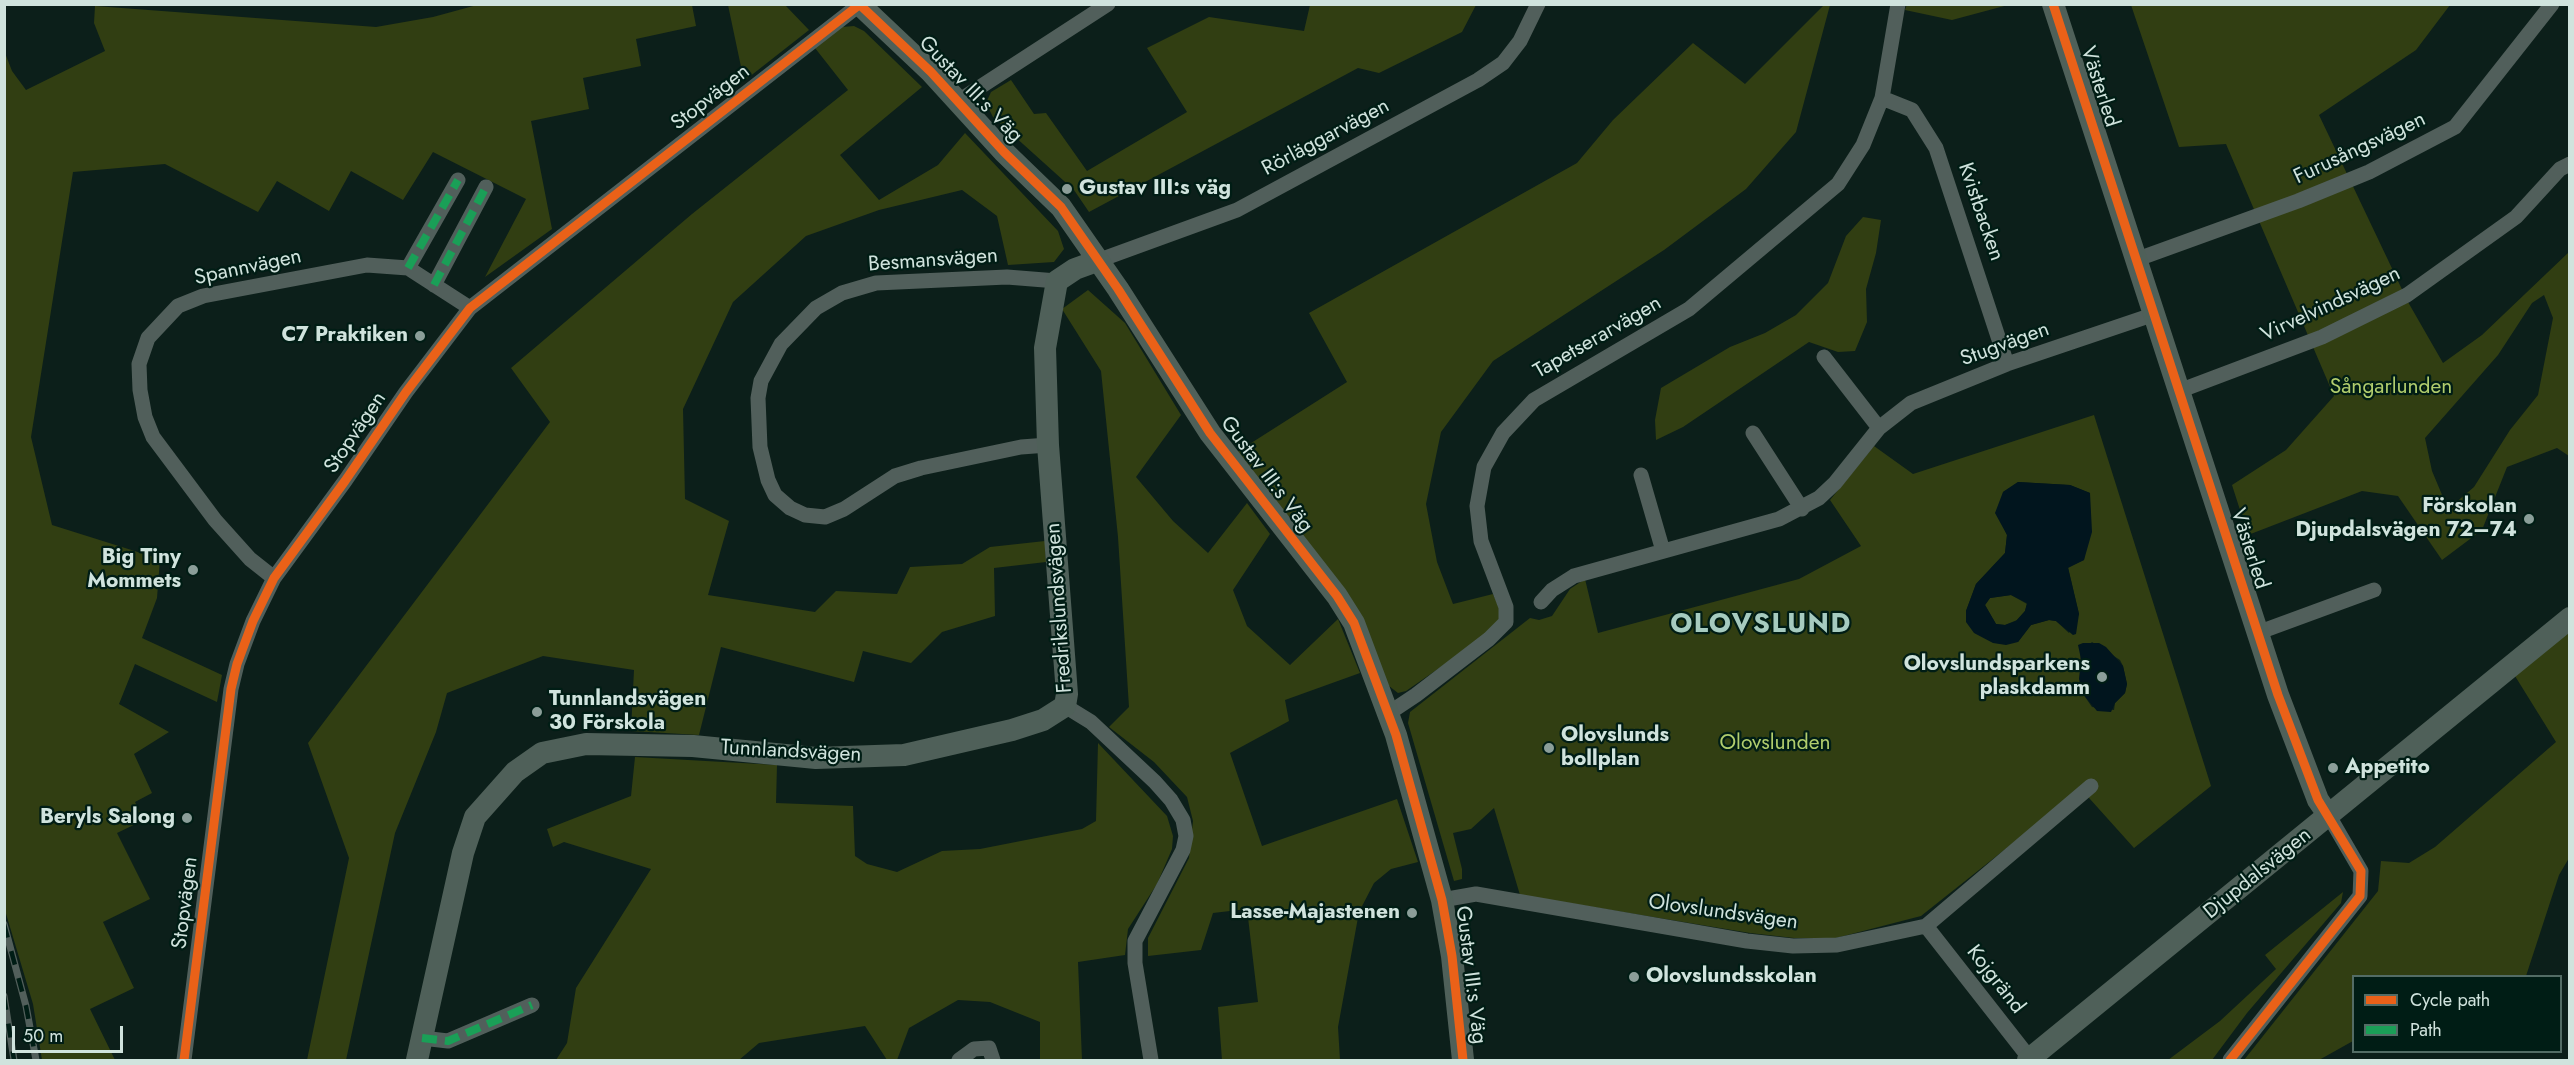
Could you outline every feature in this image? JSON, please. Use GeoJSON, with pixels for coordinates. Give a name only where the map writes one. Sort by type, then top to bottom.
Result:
{"type":"FeatureCollection","features":[{"type":"Feature","properties":{"kind":"street"},"geometry":{"type":"LineString","coordinates":[[957,102],[1108,4]]}},
{"type":"Feature","properties":{"kind":"street","name":"Rörläggarvägen"},"geometry":{"type":"LineString","coordinates":[[1097,261],[1237,210],[1478,80],[1503,63],[1521,41],[1538,4]]}},
{"type":"Feature","properties":{"kind":"street","name":"Tapetserarvägen"},"geometry":{"type":"LineString","coordinates":[[1389,713],[1480,646],[1506,622],[1506,607],[1481,541],[1477,506],[1484,467],[1508,426],[1534,400],[1689,309],[1838,184],[1863,146],[1882,98],[1898,4]]}},
{"type":"Feature","properties":{"kind":"street","name":"Västerled"},"geometry":{"type":"LineString","coordinates":[[2054,4],[2152,315],[2179,391],[2257,633],[2318,800],[2361,871],[2360,896],[2229,1060]]}},
{"type":"Feature","properties":{"kind":"street","name":"Furusångsvägen"},"geometry":{"type":"LineString","coordinates":[[2135,260],[2298,201],[2369,172],[2455,127],[2552,4]]}},
{"type":"Feature","properties":{"kind":"street","name":"Gustav III:s Väg"},"geometry":{"type":"LineString","coordinates":[[859,5],[931,72],[957,102],[1060,207],[1210,433],[1337,596],[1354,623],[1389,713],[1442,900],[1452,956],[1463,1060]]}},
{"type":"Feature","properties":{"kind":"street","name":"Stopvägen"},"geometry":{"type":"LineString","coordinates":[[184,1060],[231,689],[247,637],[274,578],[345,482],[406,392],[470,308],[859,5]]}},
{"type":"Feature","properties":{"kind":"street","name":"Kvistbacken"},"geometry":{"type":"LineString","coordinates":[[1882,98],[1912,110],[1936,148],[2007,364]]}},
{"type":"Feature","properties":{"kind":"street","name":"Virvelvindsvägen"},"geometry":{"type":"LineString","coordinates":[[2179,391],[2313,341],[2407,295],[2516,217],[2560,169],[2570,164]]}},
{"type":"Feature","properties":{"kind":"street"},"geometry":{"type":"LineString","coordinates":[[458,180],[408,268],[470,308]]}},
{"type":"Feature","properties":{"kind":"street"},"geometry":{"type":"LineString","coordinates":[[434,285],[486,187]]}},
{"type":"Feature","properties":{"kind":"street"},"geometry":{"type":"LineString","coordinates":[[1057,281],[1075,269],[1097,261]]}},
{"type":"Feature","properties":{"kind":"street","name":"Spannvägen"},"geometry":{"type":"LineString","coordinates":[[274,578],[250,559],[215,520],[153,437],[145,417],[140,390],[139,364],[148,338],[178,306],[202,296],[367,266],[408,268]]}},
{"type":"Feature","properties":{"kind":"street","name":"Besmansvägen"},"geometry":{"type":"LineString","coordinates":[[1048,445],[1021,447],[921,468],[895,476],[844,509],[825,517],[805,515],[790,508],[775,495],[768,480],[760,447],[758,398],[761,381],[782,344],[816,309],[842,293],[876,283],[1006,277],[1057,281]]}},
{"type":"Feature","properties":{"kind":"street","name":"Fredrikslundsvägen"},"geometry":{"type":"LineString","coordinates":[[1057,281],[1045,348],[1048,445],[1066,670],[1065,706],[1091,722],[1172,800],[1183,820],[1186,836],[1183,850],[1135,941],[1135,963],[1151,1060]]}},
{"type":"Feature","properties":{"kind":"street","name":"Stugvägen"},"geometry":{"type":"LineString","coordinates":[[1541,602],[1552,590],[1575,576],[1779,519],[1802,509],[1835,483],[1879,428],[1911,403],[2007,364],[2152,315]]}},
{"type":"Feature","properties":{"kind":"street"},"geometry":{"type":"LineString","coordinates":[[1824,357],[1879,428]]}},
{"type":"Feature","properties":{"kind":"street"},"geometry":{"type":"LineString","coordinates":[[1753,433],[1802,509]]}},
{"type":"Feature","properties":{"kind":"street"},"geometry":{"type":"LineString","coordinates":[[1641,476],[1663,551]]}},
{"type":"Feature","properties":{"kind":"street"},"geometry":{"type":"LineString","coordinates":[[2257,633],[2374,590]]}},
{"type":"Feature","properties":{"kind":"street","name":"Djupdalsvägen"},"geometry":{"type":"LineString","coordinates":[[2030,1060],[2570,618]]}},
{"type":"Feature","properties":{"kind":"street","name":"Tunnlandsvägen"},"geometry":{"type":"LineString","coordinates":[[417,1060],[463,853],[475,817],[515,772],[542,753],[586,744],[693,746],[816,758],[904,755],[1012,730],[1043,720],[1065,706]]}},
{"type":"Feature","properties":{"kind":"street","name":"Olovslundsvägen"},"geometry":{"type":"LineString","coordinates":[[1442,900],[1476,894],[1748,941],[1793,946],[1837,945],[1926,926],[2091,786]]}},
{"type":"Feature","properties":{"kind":"street","name":"Kojgränd"},"geometry":{"type":"LineString","coordinates":[[1926,926],[2030,1060]]}},
{"type":"Feature","properties":{"kind":"street"},"geometry":{"type":"LineString","coordinates":[[422,1038],[448,1041],[532,1005]]}},
{"type":"Feature","properties":{"kind":"street"},"geometry":{"type":"LineString","coordinates":[[959,1060],[974,1049],[989,1048],[993,1060]]}},
{"type":"Feature","properties":{"kind":"green space"},"geometry":{"type":"Polygon","coordinates":[[[1907,4],[2008,5],[1952,20],[1905,10],[1907,4]]]}},
{"type":"Feature","properties":{"kind":"green space"},"geometry":{"type":"Polygon","coordinates":[[[477,5],[692,5],[696,26],[636,39],[641,66],[583,78],[589,109],[531,121],[552,229],[485,277],[526,199],[433,152],[403,200],[351,171],[329,211],[277,181],[258,212],[165,164],[73,172],[31,437],[52,525],[160,559],[157,598],[142,638],[222,675],[217,702],[135,664],[119,704],[169,732],[134,754],[152,793],[135,802],[144,820],[117,833],[150,899],[103,922],[134,988],[90,1009],[115,1060],[42,1060],[33,1004],[4,907],[5,53],[12,71],[26,90],[105,51],[94,23],[95,6],[376,27],[433,17],[477,5]]]}},
{"type":"Feature","properties":{"kind":"green space"},"geometry":{"type":"Polygon","coordinates":[[[728,5],[785,5],[809,30],[744,81],[728,5]]]}},
{"type":"Feature","properties":{"kind":"green space"},"geometry":{"type":"Polygon","coordinates":[[[1310,5],[1476,5],[1462,32],[1379,73],[1358,68],[1089,212],[1074,190],[993,117],[986,103],[991,92],[1011,80],[1034,114],[1046,113],[1087,171],[1187,112],[1147,48],[1209,17],[1304,31],[1310,5]]]}},
{"type":"Feature","properties":{"kind":"green space"},"geometry":{"type":"Polygon","coordinates":[[[1824,5],[1830,5],[1796,132],[1746,189],[1664,250],[1493,361],[1441,432],[1426,504],[1437,562],[1453,604],[1493,594],[1506,622],[1406,691],[1398,693],[1389,686],[1237,452],[1347,382],[1309,313],[1577,163],[1613,120],[1693,43],[1745,84],[1824,5]]]}},
{"type":"Feature","properties":{"kind":"green space","name":"Sångarlunden"},"geometry":{"type":"Polygon","coordinates":[[[2131,5],[2450,5],[2416,50],[2319,115],[2408,302],[2443,363],[2482,335],[2569,252],[2569,456],[2557,448],[2507,467],[2482,530],[2442,560],[2398,496],[2362,491],[2248,535],[2232,485],[2286,450],[2334,396],[2226,144],[2179,147],[2131,5]],[[2544,295],[2532,303],[2498,355],[2425,438],[2432,471],[2448,509],[2474,487],[2510,430],[2538,395],[2553,318],[2544,295]]]}},
{"type":"Feature","properties":{"kind":"green space"},"geometry":{"type":"Polygon","coordinates":[[[854,26],[864,31],[922,87],[840,155],[879,200],[938,165],[965,133],[1058,231],[1064,249],[1054,262],[1008,265],[997,216],[962,190],[879,210],[806,236],[733,302],[683,409],[685,499],[729,521],[708,595],[815,612],[836,591],[897,594],[910,567],[962,564],[990,547],[1045,541],[1046,562],[994,568],[995,616],[942,632],[911,663],[863,651],[854,682],[721,647],[699,735],[631,731],[634,670],[543,656],[447,693],[436,732],[395,833],[346,1060],[307,1060],[349,858],[308,743],[550,422],[511,368],[692,214],[848,90],[815,48],[842,27],[854,26]]]}},
{"type":"Feature","properties":{"kind":"green space"},"geometry":{"type":"Polygon","coordinates":[[[1863,217],[1881,220],[1876,253],[1866,289],[1867,322],[1855,351],[1838,352],[1809,342],[1683,427],[1656,440],[1655,420],[1661,388],[1730,347],[1765,333],[1796,315],[1828,283],[1846,236],[1863,217]]]}},
{"type":"Feature","properties":{"kind":"green space"},"geometry":{"type":"Polygon","coordinates":[[[1088,290],[1125,323],[1181,415],[1136,477],[1173,521],[1208,553],[1247,503],[1270,534],[1233,590],[1247,626],[1290,665],[1338,619],[1360,673],[1285,700],[1289,721],[1230,753],[1262,846],[1397,799],[1418,862],[1391,869],[1374,883],[1359,912],[1338,1027],[1340,1060],[1222,1060],[1218,1007],[1258,1002],[1247,909],[1213,913],[1201,950],[1148,956],[1148,938],[1189,858],[1193,821],[1187,797],[1154,762],[1109,727],[1129,707],[1118,537],[1101,371],[1062,309],[1088,290]]]}},
{"type":"Feature","properties":{"kind":"green space","name":"Olovslunden"},"geometry":{"type":"Polygon","coordinates":[[[2094,415],[2211,786],[2134,848],[2081,789],[1921,916],[1836,938],[1794,938],[1750,933],[1520,895],[1494,808],[1471,829],[1453,833],[1462,869],[1462,879],[1454,881],[1408,723],[1410,712],[1530,618],[1539,620],[1552,616],[1570,589],[1585,579],[1598,633],[1799,579],[1861,546],[1830,500],[1874,446],[1913,474],[2094,415]],[[2018,482],[2003,492],[2002,523],[2007,535],[2005,553],[1976,584],[1966,611],[2018,642],[2031,625],[2049,620],[2056,621],[2069,633],[2079,614],[2068,567],[2084,560],[2090,493],[2070,485],[2018,482]],[[2092,642],[2081,652],[2083,694],[2092,707],[2114,710],[2115,703],[2125,693],[2127,684],[2123,666],[2120,660],[2092,642]]]}},
{"type":"Feature","properties":{"kind":"green space"},"geometry":{"type":"Polygon","coordinates":[[[2011,595],[2027,604],[2025,611],[2017,620],[2005,625],[1996,624],[1985,605],[1990,598],[2011,595]]]}},
{"type":"Feature","properties":{"kind":"green space"},"geometry":{"type":"Polygon","coordinates":[[[2569,631],[2569,858],[2559,875],[2526,975],[2352,975],[2352,1042],[2319,1060],[2244,1060],[2378,891],[2381,861],[2409,863],[2435,847],[2556,742],[2515,676],[2569,631]]]}},
{"type":"Feature","properties":{"kind":"green space"},"geometry":{"type":"Polygon","coordinates":[[[1098,743],[1167,816],[1173,836],[1172,849],[1157,884],[1128,929],[1125,955],[1078,962],[1082,1060],[1040,1060],[1040,1022],[990,1002],[958,1000],[909,1028],[897,1060],[887,1060],[865,1026],[759,1043],[739,1060],[556,1060],[567,1043],[576,988],[651,869],[564,842],[553,847],[547,829],[631,796],[635,757],[777,765],[776,803],[853,806],[855,856],[867,864],[897,872],[942,851],[980,849],[1082,829],[1096,821],[1098,743]]]}},
{"type":"Feature","properties":{"kind":"green space"},"geometry":{"type":"Polygon","coordinates":[[[2343,892],[2341,903],[2247,1013],[2212,1060],[2168,1060],[2220,1021],[2276,969],[2265,955],[2343,892]]]}},
{"type":"Feature","properties":{"kind":"water"},"geometry":{"type":"Polygon","coordinates":[[[2018,482],[2070,485],[2090,493],[2092,532],[2084,560],[2068,568],[2079,614],[2076,634],[2073,635],[2056,621],[2049,620],[2031,625],[2018,642],[2006,645],[1993,643],[1974,633],[1966,622],[1966,611],[1976,584],[2005,553],[2007,535],[1995,513],[2003,492],[2018,482]],[[2011,595],[1990,598],[1985,605],[1996,624],[2005,625],[2016,621],[2025,611],[2027,603],[2011,595]]]}},
{"type":"Feature","properties":{"kind":"water","name":"Olovslundsparkens plaskdamm"},"geometry":{"type":"Polygon","coordinates":[[[2099,643],[2106,647],[2123,666],[2127,684],[2125,693],[2115,703],[2111,712],[2097,711],[2083,694],[2079,679],[2081,659],[2078,645],[2099,643]]]}},
{"type":"Feature","properties":{"kind":"railway"},"geometry":{"type":"LineString","coordinates":[[4,924],[26,1006],[36,1060]]}},
{"type":"Feature","properties":{"kind":"railway"},"geometry":{"type":"LineString","coordinates":[[4,996],[14,1060]]}},
{"type":"Feature","properties":{"kind":"marked path"},"geometry":{"type":"LineString","coordinates":[[408,268],[458,180]]}},
{"type":"Feature","properties":{"kind":"marked path"},"geometry":{"type":"LineString","coordinates":[[434,285],[486,187]]}},
{"type":"Feature","properties":{"kind":"marked path"},"geometry":{"type":"LineString","coordinates":[[422,1038],[448,1041],[532,1005]]}},
{"type":"Feature","properties":{"kind":"cycle path"},"geometry":{"type":"LineString","coordinates":[[859,4],[931,72],[1004,152],[1061,207],[1118,289],[1210,433],[1337,596],[1354,623],[1396,735],[1442,900],[1452,956],[1463,1060]]}},
{"type":"Feature","properties":{"kind":"cycle path"},"geometry":{"type":"LineString","coordinates":[[2053,4],[2278,695],[2318,800],[2361,871],[2360,896],[2230,1060]]}},
{"type":"Feature","properties":{"kind":"cycle path"},"geometry":{"type":"LineString","coordinates":[[184,1060],[231,689],[237,664],[253,621],[274,578],[406,392],[470,308],[859,5]]}},
{"type":"Feature","properties":{"kind":"place","name":"Gustav III:s väg"},"geometry":{"type":"Point","coordinates":[1067,189]}},
{"type":"Feature","properties":{"kind":"place","name":"C7 Praktiken"},"geometry":{"type":"Point","coordinates":[420,336]}},
{"type":"Feature","properties":{"kind":"place","name":"Förskolan Djupdalsvägen 72–74"},"geometry":{"type":"Point","coordinates":[2529,519]}},
{"type":"Feature","properties":{"kind":"place","name":"Big Tiny Mommets"},"geometry":{"type":"Point","coordinates":[193,570]}},
{"type":"Feature","properties":{"kind":"place","name":"Olovslundsparkens plaskdamm"},"geometry":{"type":"Point","coordinates":[2102,677]}},
{"type":"Feature","properties":{"kind":"place","name":"Tunnlandsvägen 30 Förskola"},"geometry":{"type":"Point","coordinates":[537,712]}},
{"type":"Feature","properties":{"kind":"place","name":"Olovslunds bollplan"},"geometry":{"type":"Point","coordinates":[1549,748]}},
{"type":"Feature","properties":{"kind":"place","name":"Appetito"},"geometry":{"type":"Point","coordinates":[2333,768]}},
{"type":"Feature","properties":{"kind":"place","name":"Beryls Salong"},"geometry":{"type":"Point","coordinates":[187,818]}},
{"type":"Feature","properties":{"kind":"place","name":"Lasse-Majastenen"},"geometry":{"type":"Point","coordinates":[1412,913]}},
{"type":"Feature","properties":{"kind":"place","name":"Olovslundsskolan"},"geometry":{"type":"Point","coordinates":[1634,977]}},
{"type":"Feature","properties":{"kind":"district","name":"OLOVSLUND"},"geometry":{"type":"Point","coordinates":[1761,625]}}]}
